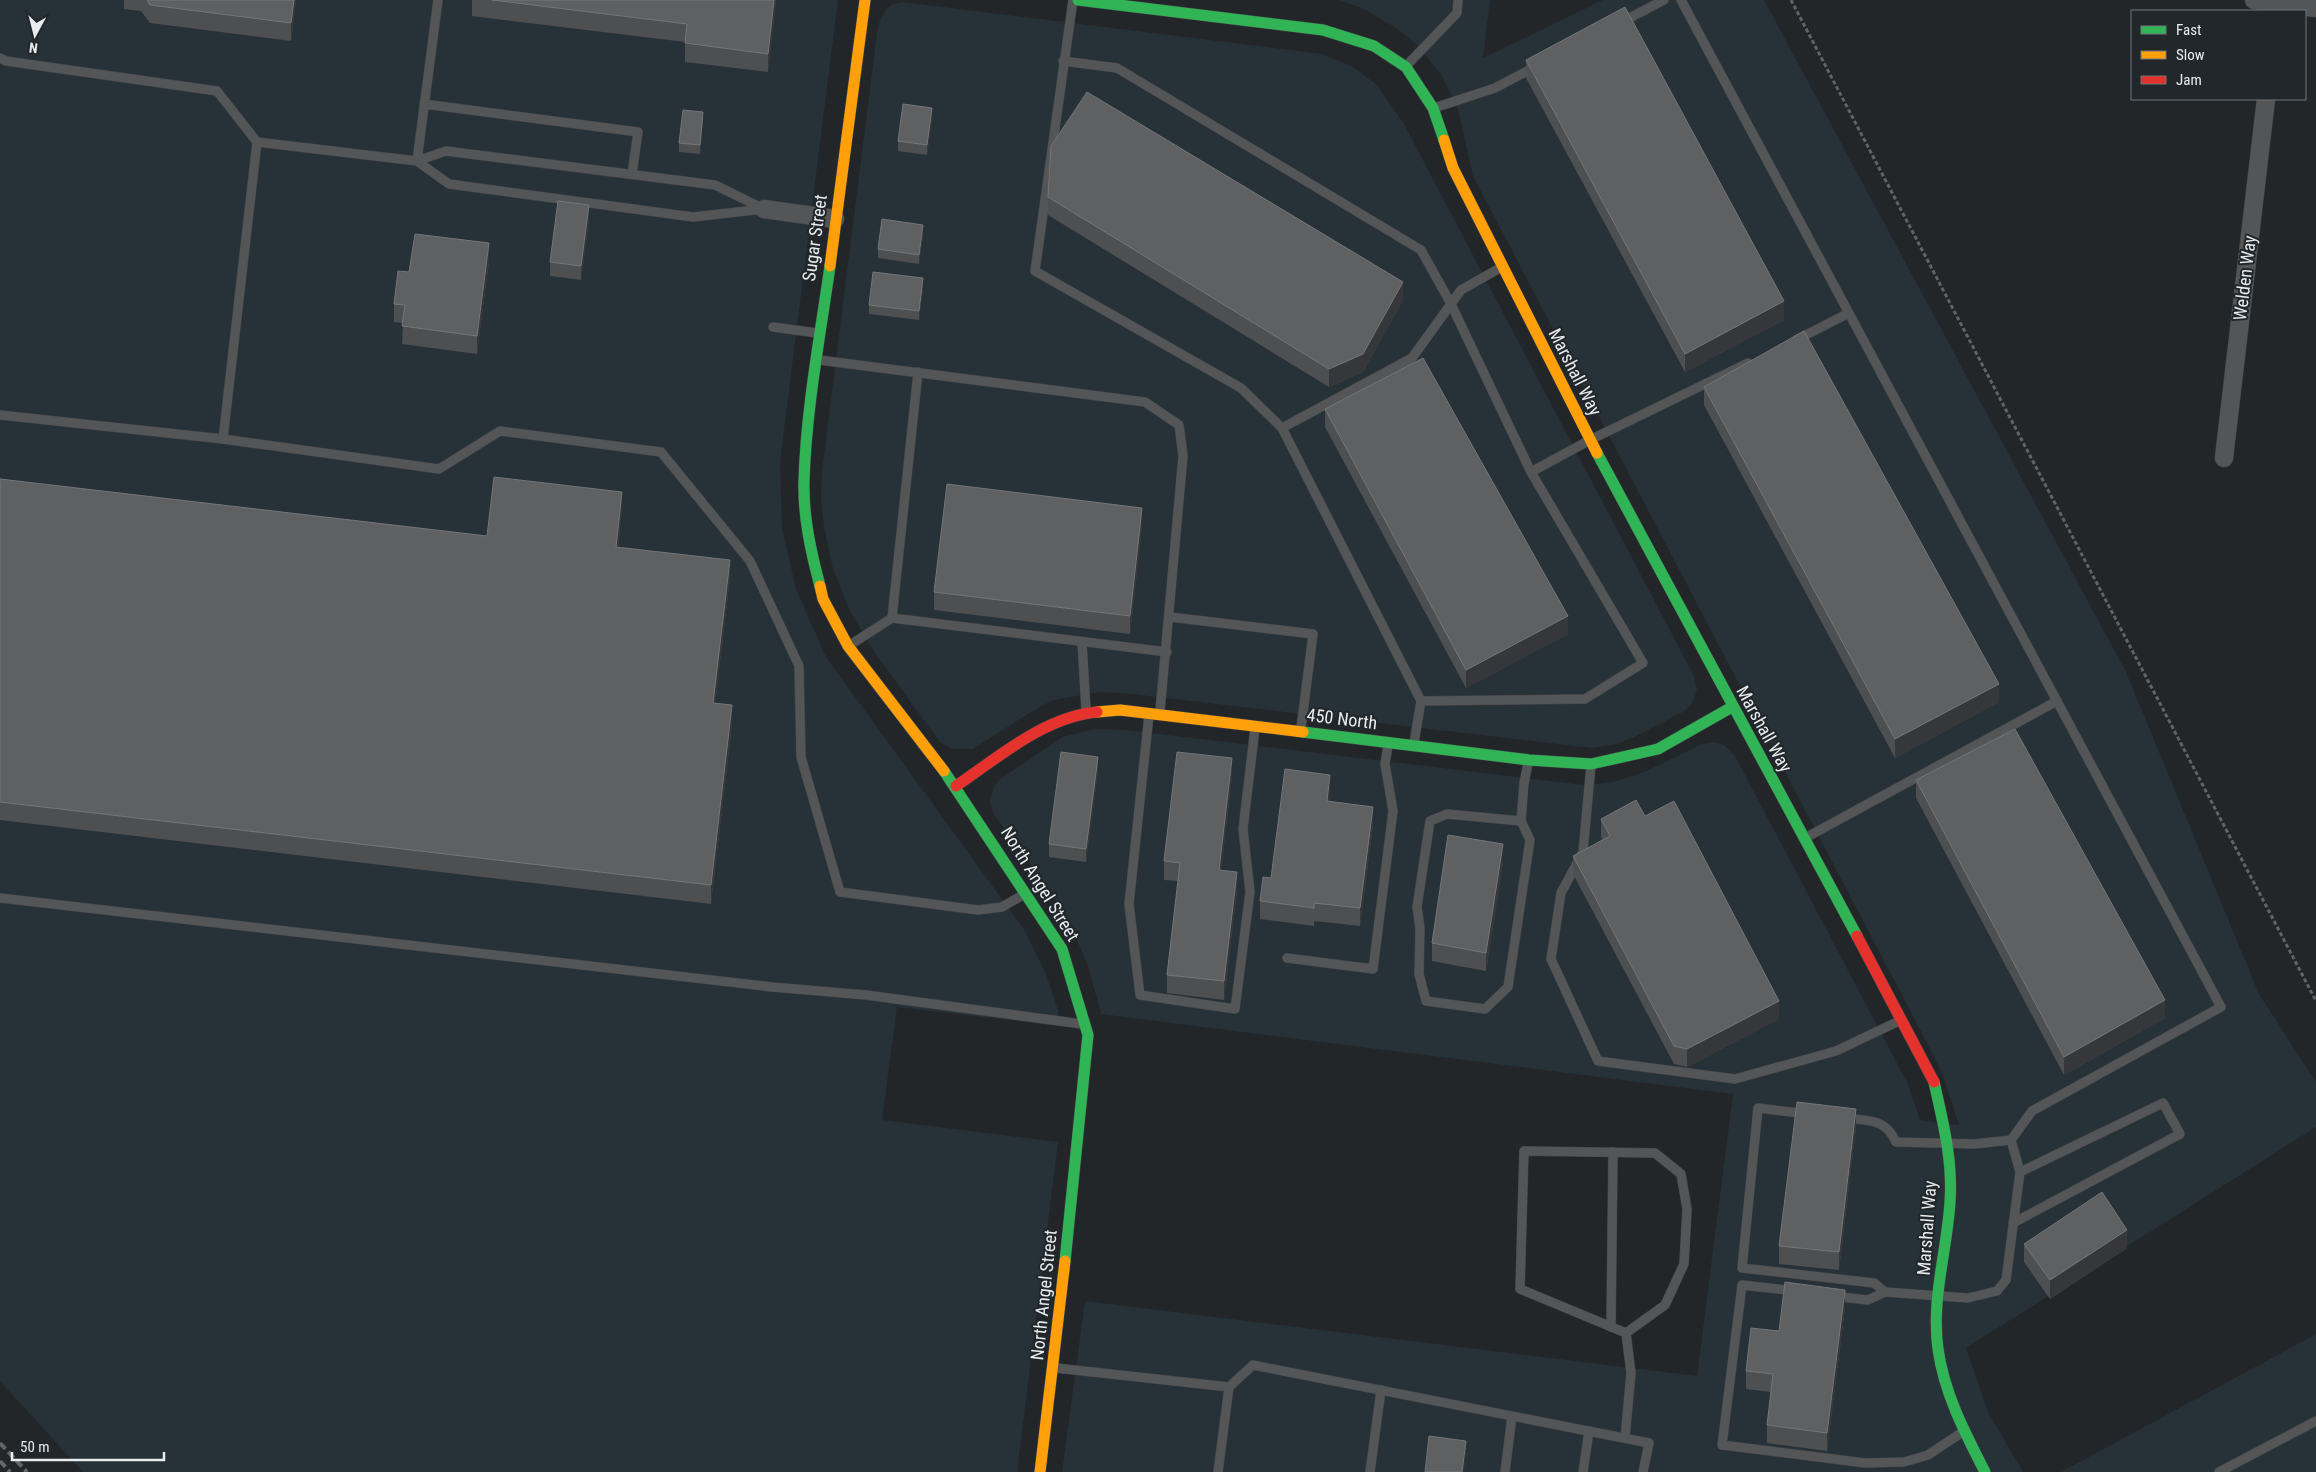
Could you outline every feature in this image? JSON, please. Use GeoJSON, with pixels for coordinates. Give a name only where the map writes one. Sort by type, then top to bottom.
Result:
{"type":"FeatureCollection","features":[{"type":"Feature","properties":{"kind":"street","name":"Sugar Street"},"geometry":{"type":"LineString","coordinates":[[804,482],[816,360],[865,0]]}},
{"type":"Feature","properties":{"kind":"street","name":"Marshall Way"},"geometry":{"type":"LineString","coordinates":[[1078,0],[1209,12],[1323,30],[1374,46],[1406,67],[1433,108],[1453,168],[1590,440],[1934,1080],[1947,1144],[1950,1202],[1939,1295],[1938,1347],[1949,1397],[1985,1472]]}},
{"type":"Feature","properties":{"kind":"street"},"geometry":{"type":"LineString","coordinates":[[2254,0],[2277,5],[2316,8]]}},
{"type":"Feature","properties":{"kind":"street","name":"Welden Way"},"geometry":{"type":"LineString","coordinates":[[2224,458],[2266,100]]}},
{"type":"Feature","properties":{"kind":"street"},"geometry":{"type":"LineString","coordinates":[[764,209],[836,219]]}},
{"type":"Feature","properties":{"kind":"street","name":"North Angel Street"},"geometry":{"type":"LineString","coordinates":[[804,482],[809,546],[823,600],[848,646],[956,786],[1062,949],[1088,1034],[1084,1091],[1054,1368],[1040,1472]]}},
{"type":"Feature","properties":{"kind":"street","name":"450 North"},"geometry":{"type":"LineString","coordinates":[[956,786],[1044,727],[1086,713],[1120,710],[1155,713],[1529,760],[1591,764],[1658,749],[1732,707]]}},
{"type":"Feature","properties":{"kind":"lane"},"geometry":{"type":"LineString","coordinates":[[417,161],[438,0]]}},
{"type":"Feature","properties":{"kind":"lane"},"geometry":{"type":"LineString","coordinates":[[1072,0],[1035,272],[1241,388],[1282,428],[1421,701],[1414,746]]}},
{"type":"Feature","properties":{"kind":"lane"},"geometry":{"type":"LineString","coordinates":[[1406,67],[1457,12],[1458,0]]}},
{"type":"Feature","properties":{"kind":"lane"},"geometry":{"type":"LineString","coordinates":[[1614,26],[1664,0]]}},
{"type":"Feature","properties":{"kind":"lane"},"geometry":{"type":"LineString","coordinates":[[1681,0],[2221,1007],[2032,1111],[2011,1140],[1974,1144],[1896,1142],[1890,1129],[1877,1122],[1837,1117]]}},
{"type":"Feature","properties":{"kind":"lane"},"geometry":{"type":"LineString","coordinates":[[0,58],[6,61],[217,91],[257,142],[223,439]]}},
{"type":"Feature","properties":{"kind":"lane"},"geometry":{"type":"LineString","coordinates":[[1063,61],[1117,68],[1421,250],[1450,302],[1531,472],[1643,663],[1585,699],[1421,701]]}},
{"type":"Feature","properties":{"kind":"lane"},"geometry":{"type":"LineString","coordinates":[[1433,108],[1495,88],[1546,61]]}},
{"type":"Feature","properties":{"kind":"lane"},"geometry":{"type":"LineString","coordinates":[[424,104],[638,132],[632,174]]}},
{"type":"Feature","properties":{"kind":"lane"},"geometry":{"type":"LineString","coordinates":[[257,142],[417,161],[446,151],[632,174],[715,185],[764,209]]}},
{"type":"Feature","properties":{"kind":"lane"},"geometry":{"type":"LineString","coordinates":[[417,161],[449,184],[693,217],[764,209]]}},
{"type":"Feature","properties":{"kind":"lane"},"geometry":{"type":"LineString","coordinates":[[1282,428],[1412,358],[1450,302],[1461,290],[1503,266]]}},
{"type":"Feature","properties":{"kind":"lane"},"geometry":{"type":"LineString","coordinates":[[1789,343],[1849,313]]}},
{"type":"Feature","properties":{"kind":"lane"},"geometry":{"type":"LineString","coordinates":[[773,327],[820,333]]}},
{"type":"Feature","properties":{"kind":"lane"},"geometry":{"type":"LineString","coordinates":[[816,360],[1145,402],[1179,426],[1183,456],[1167,652],[1155,713],[1129,904],[1140,995],[1235,1010],[1250,892],[1243,830],[1256,726]]}},
{"type":"Feature","properties":{"kind":"lane"},"geometry":{"type":"LineString","coordinates":[[1531,472],[1590,440],[1754,360]]}},
{"type":"Feature","properties":{"kind":"lane"},"geometry":{"type":"LineString","coordinates":[[892,618],[918,372]]}},
{"type":"Feature","properties":{"kind":"lane"},"geometry":{"type":"LineString","coordinates":[[0,415],[223,439],[439,469],[500,431],[661,452],[750,560],[799,666],[801,756],[840,892],[978,910],[1002,907],[1026,893]]}},
{"type":"Feature","properties":{"kind":"lane"},"geometry":{"type":"LineString","coordinates":[[1170,617],[1313,634],[1301,731]]}},
{"type":"Feature","properties":{"kind":"lane"},"geometry":{"type":"LineString","coordinates":[[848,646],[892,618],[1167,652]]}},
{"type":"Feature","properties":{"kind":"lane"},"geometry":{"type":"LineString","coordinates":[[1082,642],[1086,713]]}},
{"type":"Feature","properties":{"kind":"lane"},"geometry":{"type":"LineString","coordinates":[[1804,838],[2057,701]]}},
{"type":"Feature","properties":{"kind":"lane"},"geometry":{"type":"LineString","coordinates":[[1287,958],[1373,969],[1393,810],[1385,764],[1388,743]]}},
{"type":"Feature","properties":{"kind":"lane"},"geometry":{"type":"LineString","coordinates":[[1521,821],[1447,814],[1430,821],[1417,907],[1420,928],[1419,974],[1426,1001],[1485,1009],[1508,987],[1530,840],[1521,821],[1524,783],[1529,760]]}},
{"type":"Feature","properties":{"kind":"lane"},"geometry":{"type":"LineString","coordinates":[[1591,764],[1583,852],[1562,893],[1551,959],[1598,1061],[1735,1079],[1836,1051],[1901,1020]]}},
{"type":"Feature","properties":{"kind":"lane"},"geometry":{"type":"LineString","coordinates":[[0,898],[772,987],[866,995],[1085,1024]]}},
{"type":"Feature","properties":{"kind":"lane"},"geometry":{"type":"LineString","coordinates":[[2014,1223],[2180,1134],[2163,1103],[2020,1172]]}},
{"type":"Feature","properties":{"kind":"lane"},"geometry":{"type":"LineString","coordinates":[[1817,1115],[1758,1108],[1742,1268],[1874,1283],[1884,1292]]}},
{"type":"Feature","properties":{"kind":"lane"},"geometry":{"type":"LineString","coordinates":[[1820,1294],[1868,1300],[1884,1292],[1968,1298],[1997,1291],[2006,1280],[2020,1172],[2011,1140]]}},
{"type":"Feature","properties":{"kind":"lane"},"geometry":{"type":"LineString","coordinates":[[1524,1151],[1655,1153],[1681,1174],[1687,1209],[1684,1264],[1665,1305],[1626,1333],[1520,1289],[1524,1151]]}},
{"type":"Feature","properties":{"kind":"lane"},"geometry":{"type":"LineString","coordinates":[[1611,1327],[1613,1152]]}},
{"type":"Feature","properties":{"kind":"lane"},"geometry":{"type":"LineString","coordinates":[[1810,1293],[1742,1285],[1722,1445],[1865,1463],[1904,1462],[1928,1455],[1965,1431]]}},
{"type":"Feature","properties":{"kind":"lane"},"geometry":{"type":"LineString","coordinates":[[1624,1438],[1631,1373],[1626,1333]]}},
{"type":"Feature","properties":{"kind":"lane"},"geometry":{"type":"LineString","coordinates":[[1218,1472],[1229,1388],[1253,1365],[1649,1443],[1643,1472]]}},
{"type":"Feature","properties":{"kind":"lane"},"geometry":{"type":"LineString","coordinates":[[1054,1368],[1229,1388]]}},
{"type":"Feature","properties":{"kind":"lane"},"geometry":{"type":"LineString","coordinates":[[1370,1472],[1381,1390]]}},
{"type":"Feature","properties":{"kind":"lane"},"geometry":{"type":"LineString","coordinates":[[1505,1472],[1512,1416]]}},
{"type":"Feature","properties":{"kind":"lane"},"geometry":{"type":"LineString","coordinates":[[2219,1472],[2316,1421]]}},
{"type":"Feature","properties":{"kind":"lane"},"geometry":{"type":"LineString","coordinates":[[1583,1472],[1589,1431]]}},
{"type":"Feature","properties":{"kind":"path"},"geometry":{"type":"LineString","coordinates":[[1791,0],[2316,1001]]}},
{"type":"Feature","properties":{"kind":"shaded area"},"geometry":{"type":"Polygon","coordinates":[[[0,0],[838,0],[780,462],[782,528],[796,589],[826,657],[1025,931],[1046,974],[1058,1010],[1060,1026],[897,1007],[882,1120],[1058,1142],[1017,1472],[83,1472],[0,1381],[0,0]]]}},
{"type":"Feature","properties":{"kind":"shaded area"},"geometry":{"type":"Polygon","coordinates":[[[1338,0],[1490,0],[1483,58],[1603,0],[1764,0],[2126,672],[2259,994],[2316,1082],[2316,1127],[1966,1348],[1988,1412],[2023,1472],[1062,1472],[1085,1301],[1697,1376],[1733,1094],[1101,1014],[1088,966],[1071,926],[1050,891],[993,813],[990,802],[993,788],[999,780],[1063,737],[1094,729],[1126,730],[1584,785],[1614,782],[1642,773],[1702,744],[1715,742],[1724,745],[1735,756],[1908,1084],[1920,1120],[1959,1125],[1942,1073],[1926,1041],[1473,176],[1458,109],[1442,76],[1419,47],[1398,29],[1362,8],[1338,0]]]}},
{"type":"Feature","properties":{"kind":"shaded area"},"geometry":{"type":"Polygon","coordinates":[[[902,2],[1322,54],[1353,67],[1377,85],[1404,124],[1694,676],[1697,690],[1692,704],[1683,712],[1634,737],[1617,744],[1592,748],[1132,694],[1101,692],[1053,700],[973,749],[952,749],[940,742],[875,653],[851,613],[833,569],[824,527],[821,499],[822,471],[877,33],[880,20],[886,9],[893,4],[902,2]]]}},
{"type":"Feature","properties":{"kind":"shaded area"},"geometry":{"type":"Polygon","coordinates":[[[2316,1334],[2316,1472],[2061,1472],[2316,1334]]]}},
{"type":"Feature","properties":{"kind":"building"},"geometry":{"type":"Polygon","coordinates":[[[147,0],[294,0],[291,23],[150,5],[147,0]]]}},
{"type":"Feature","properties":{"kind":"building"},"geometry":{"type":"Polygon","coordinates":[[[492,0],[774,0],[768,54],[685,43],[687,24],[492,0]]]}},
{"type":"Feature","properties":{"kind":"building"},"geometry":{"type":"Polygon","coordinates":[[[1625,7],[1784,301],[1685,354],[1526,60],[1625,7]]]}},
{"type":"Feature","properties":{"kind":"building"},"geometry":{"type":"Polygon","coordinates":[[[1087,92],[1403,282],[1363,354],[1329,369],[1048,197],[1051,146],[1087,92]]]}},
{"type":"Feature","properties":{"kind":"building"},"geometry":{"type":"Polygon","coordinates":[[[903,104],[932,108],[927,145],[898,141],[903,104]]]}},
{"type":"Feature","properties":{"kind":"building"},"geometry":{"type":"Polygon","coordinates":[[[683,110],[703,112],[700,145],[679,143],[683,110]]]}},
{"type":"Feature","properties":{"kind":"building"},"geometry":{"type":"Polygon","coordinates":[[[558,201],[589,205],[581,266],[550,262],[558,201]]]}},
{"type":"Feature","properties":{"kind":"building"},"geometry":{"type":"Polygon","coordinates":[[[882,219],[923,225],[919,255],[878,249],[882,219]]]}},
{"type":"Feature","properties":{"kind":"building"},"geometry":{"type":"Polygon","coordinates":[[[415,234],[489,243],[477,336],[402,326],[405,305],[394,304],[398,271],[409,272],[415,234]]]}},
{"type":"Feature","properties":{"kind":"building"},"geometry":{"type":"Polygon","coordinates":[[[873,272],[923,278],[919,311],[869,305],[873,272]]]}},
{"type":"Feature","properties":{"kind":"building"},"geometry":{"type":"Polygon","coordinates":[[[1804,331],[1999,684],[1895,739],[1704,387],[1804,331]]]}},
{"type":"Feature","properties":{"kind":"building"},"geometry":{"type":"Polygon","coordinates":[[[1423,358],[1568,616],[1466,670],[1325,409],[1423,358]]]}},
{"type":"Feature","properties":{"kind":"building"},"geometry":{"type":"Polygon","coordinates":[[[494,477],[622,492],[616,547],[730,560],[713,703],[732,705],[711,885],[0,802],[0,479],[487,536],[494,477]]]}},
{"type":"Feature","properties":{"kind":"building"},"geometry":{"type":"Polygon","coordinates":[[[947,484],[1142,508],[1130,616],[934,592],[947,484]]]}},
{"type":"Feature","properties":{"kind":"building"},"geometry":{"type":"Polygon","coordinates":[[[2015,729],[2165,1000],[2064,1057],[1916,780],[2015,729]]]}},
{"type":"Feature","properties":{"kind":"building"},"geometry":{"type":"Polygon","coordinates":[[[1061,752],[1098,757],[1086,849],[1049,844],[1061,752]]]}},
{"type":"Feature","properties":{"kind":"building"},"geometry":{"type":"Polygon","coordinates":[[[1177,752],[1232,758],[1219,870],[1237,872],[1224,981],[1167,975],[1180,863],[1164,861],[1177,752]]]}},
{"type":"Feature","properties":{"kind":"building"},"geometry":{"type":"Polygon","coordinates":[[[1285,769],[1330,775],[1327,801],[1373,807],[1360,908],[1314,903],[1314,908],[1260,901],[1263,877],[1271,878],[1285,769]]]}},
{"type":"Feature","properties":{"kind":"building"},"geometry":{"type":"Polygon","coordinates":[[[1636,800],[1645,816],[1674,801],[1779,1001],[1687,1049],[1674,1046],[1573,856],[1610,836],[1601,819],[1636,800]]]}},
{"type":"Feature","properties":{"kind":"building"},"geometry":{"type":"Polygon","coordinates":[[[1448,835],[1503,844],[1486,953],[1432,943],[1448,835]]]}},
{"type":"Feature","properties":{"kind":"building"},"geometry":{"type":"Polygon","coordinates":[[[1797,1102],[1856,1109],[1839,1252],[1779,1246],[1797,1102]]]}},
{"type":"Feature","properties":{"kind":"building"},"geometry":{"type":"Polygon","coordinates":[[[2102,1192],[2127,1230],[2050,1280],[2024,1244],[2102,1192]]]}},
{"type":"Feature","properties":{"kind":"building"},"geometry":{"type":"Polygon","coordinates":[[[1785,1282],[1845,1290],[1827,1433],[1767,1425],[1773,1374],[1746,1371],[1751,1328],[1779,1331],[1785,1282]]]}},
{"type":"Feature","properties":{"kind":"building"},"geometry":{"type":"Polygon","coordinates":[[[1429,1436],[1466,1441],[1462,1472],[1425,1472],[1429,1436]]]}},
{"type":"Feature","properties":{"kind":"railway"},"geometry":{"type":"LineString","coordinates":[[0,1443],[27,1472]]}},
{"type":"Feature","properties":{"kind":"railway"},"geometry":{"type":"LineString","coordinates":[[0,1461],[10,1472]]}},
{"type":"Feature","properties":{"kind":"traffic: fast"},"geometry":{"type":"LineString","coordinates":[[1078,0],[1323,30],[1374,46],[1406,67],[1433,108],[1444,140]]}},
{"type":"Feature","properties":{"kind":"traffic: fast"},"geometry":{"type":"LineString","coordinates":[[820,586],[808,534],[804,481],[810,400],[830,266]]}},
{"type":"Feature","properties":{"kind":"traffic: fast"},"geometry":{"type":"LineString","coordinates":[[1597,453],[1857,936]]}},
{"type":"Feature","properties":{"kind":"traffic: fast"},"geometry":{"type":"LineString","coordinates":[[1303,732],[1529,760],[1591,764],[1658,749],[1732,707]]}},
{"type":"Feature","properties":{"kind":"traffic: fast"},"geometry":{"type":"LineString","coordinates":[[944,771],[1062,949],[1088,1035],[1065,1261]]}},
{"type":"Feature","properties":{"kind":"traffic: fast"},"geometry":{"type":"LineString","coordinates":[[1934,1082],[1947,1142],[1951,1187],[1936,1312],[1938,1349],[1950,1397],[1985,1472]]}},
{"type":"Feature","properties":{"kind":"traffic: slow"},"geometry":{"type":"LineString","coordinates":[[830,266],[865,0]]}},
{"type":"Feature","properties":{"kind":"traffic: slow"},"geometry":{"type":"LineString","coordinates":[[1444,140],[1453,168],[1597,453]]}},
{"type":"Feature","properties":{"kind":"traffic: slow"},"geometry":{"type":"LineString","coordinates":[[820,586],[823,599],[848,646],[944,771]]}},
{"type":"Feature","properties":{"kind":"traffic: slow"},"geometry":{"type":"LineString","coordinates":[[1097,712],[1120,710],[1303,732]]}},
{"type":"Feature","properties":{"kind":"traffic: slow"},"geometry":{"type":"LineString","coordinates":[[1040,1472],[1065,1261]]}},
{"type":"Feature","properties":{"kind":"traffic: jam"},"geometry":{"type":"LineString","coordinates":[[956,786],[1040,730],[1077,715],[1097,712]]}},
{"type":"Feature","properties":{"kind":"traffic: jam"},"geometry":{"type":"LineString","coordinates":[[1857,936],[1934,1082]]}}]}
